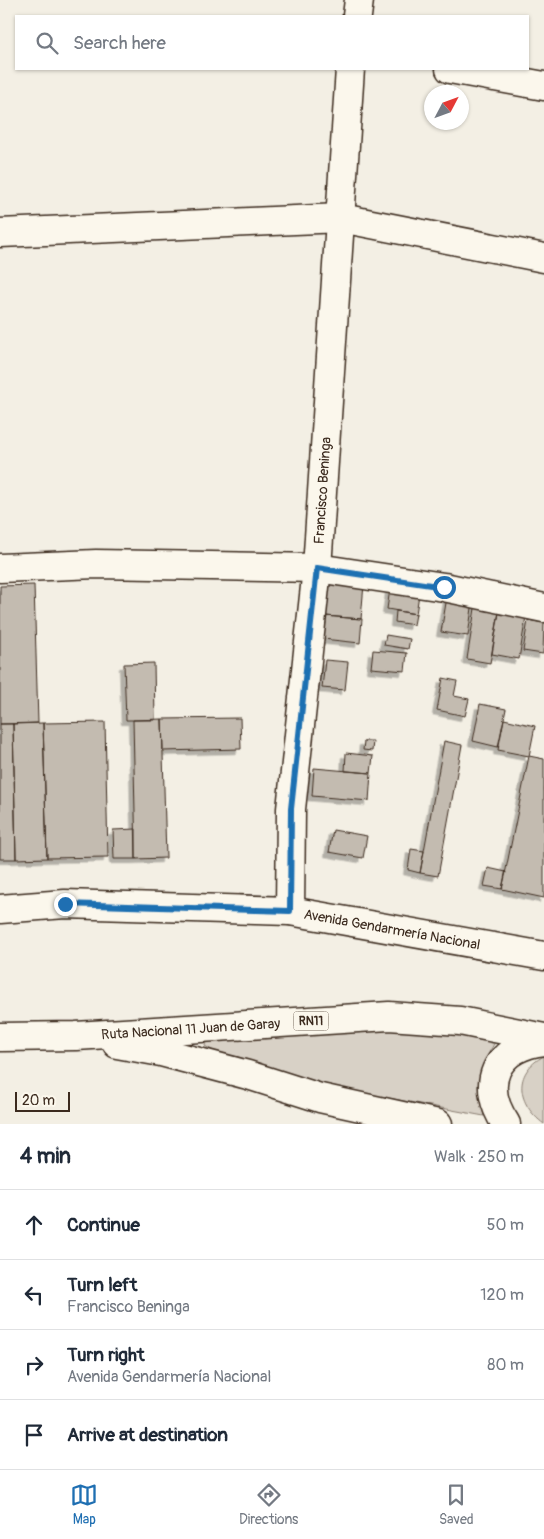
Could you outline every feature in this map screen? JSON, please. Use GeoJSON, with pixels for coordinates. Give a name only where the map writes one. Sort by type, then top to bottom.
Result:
{"type":"FeatureCollection","features":[{"type":"Feature","properties":{"kind":"main road"},"geometry":{"type":"LineString","coordinates":[[357,15],[359,0]]}},
{"type":"Feature","properties":{"kind":"main road","name":"Francisco Beninga"},"geometry":{"type":"LineString","coordinates":[[290,911],[291,809],[317,568],[350,70]]}},
{"type":"Feature","properties":{"kind":"main road"},"geometry":{"type":"LineString","coordinates":[[456,70],[544,86]]}},
{"type":"Feature","properties":{"kind":"main road"},"geometry":{"type":"LineString","coordinates":[[0,233],[341,218],[544,258]]}},
{"type":"Feature","properties":{"kind":"main road"},"geometry":{"type":"LineString","coordinates":[[0,568],[96,564],[317,568],[444,587],[544,608]]}},
{"type":"Feature","properties":{"kind":"main road","name":"Avenida Gendarmería Nacional"},"geometry":{"type":"LineString","coordinates":[[0,909],[65,904],[290,911],[544,956]]}},
{"type":"Feature","properties":{"kind":"main road","name":"Ruta Nacional 11 Juan de Garay"},"geometry":{"type":"LineString","coordinates":[[0,1037],[76,1036],[389,1016],[460,1021],[544,1040]]}},
{"type":"Feature","properties":{"kind":"main road","name":"Ruta Nacional 11 Juan de Garay"},"geometry":{"type":"LineString","coordinates":[[76,1036],[161,1052],[248,1075],[320,1098],[438,1124]]}},
{"type":"Feature","properties":{"kind":"main road"},"geometry":{"type":"LineString","coordinates":[[506,1124],[495,1104],[494,1086],[498,1066],[508,1053],[528,1043],[544,1040]]}},
{"type":"Feature","properties":{"kind":"shaded area"},"geometry":{"type":"Polygon","coordinates":[[[400,1024],[498,1037],[487,1057],[481,1075],[480,1094],[484,1116],[314,1084],[217,1053],[205,1046],[206,1038],[400,1024]]]}},
{"type":"Feature","properties":{"kind":"shaded area"},"geometry":{"type":"Polygon","coordinates":[[[544,1056],[544,1124],[528,1107],[522,1089],[527,1071],[544,1056]]]}},
{"type":"Feature","properties":{"kind":"building"},"geometry":{"type":"Polygon","coordinates":[[[328,581],[364,584],[361,619],[325,616],[328,581]]]}},
{"type":"Feature","properties":{"kind":"building"},"geometry":{"type":"Polygon","coordinates":[[[34,585],[38,723],[0,724],[0,586],[34,585]]]}},
{"type":"Feature","properties":{"kind":"building"},"geometry":{"type":"Polygon","coordinates":[[[390,589],[419,594],[416,614],[387,609],[390,589]]]}},
{"type":"Feature","properties":{"kind":"building"},"geometry":{"type":"Polygon","coordinates":[[[447,597],[473,601],[468,636],[441,632],[447,597]]]}},
{"type":"Feature","properties":{"kind":"building"},"geometry":{"type":"Polygon","coordinates":[[[476,602],[500,606],[490,663],[467,659],[476,602]]]}},
{"type":"Feature","properties":{"kind":"building"},"geometry":{"type":"Polygon","coordinates":[[[500,606],[527,610],[519,659],[492,654],[500,606]]]}},
{"type":"Feature","properties":{"kind":"building"},"geometry":{"type":"Polygon","coordinates":[[[396,611],[416,614],[414,625],[395,622],[396,611]]]}},
{"type":"Feature","properties":{"kind":"building"},"geometry":{"type":"Polygon","coordinates":[[[325,616],[362,619],[360,643],[323,639],[325,616]]]}},
{"type":"Feature","properties":{"kind":"building"},"geometry":{"type":"Polygon","coordinates":[[[528,620],[544,623],[543,654],[523,651],[528,620]]]}},
{"type":"Feature","properties":{"kind":"building"},"geometry":{"type":"Polygon","coordinates":[[[386,635],[410,639],[408,649],[384,645],[386,635]]]}},
{"type":"Feature","properties":{"kind":"building"},"geometry":{"type":"Polygon","coordinates":[[[373,650],[407,653],[405,671],[371,668],[373,650]]]}},
{"type":"Feature","properties":{"kind":"building"},"geometry":{"type":"Polygon","coordinates":[[[325,660],[348,662],[345,690],[322,688],[325,660]]]}},
{"type":"Feature","properties":{"kind":"building"},"geometry":{"type":"Polygon","coordinates":[[[154,663],[155,720],[126,720],[124,664],[154,663]]]}},
{"type":"Feature","properties":{"kind":"building"},"geometry":{"type":"Polygon","coordinates":[[[443,678],[457,681],[454,696],[469,699],[465,716],[437,710],[443,678]]]}},
{"type":"Feature","properties":{"kind":"building"},"geometry":{"type":"Polygon","coordinates":[[[480,704],[506,709],[498,747],[473,741],[480,704]]]}},
{"type":"Feature","properties":{"kind":"building"},"geometry":{"type":"Polygon","coordinates":[[[240,718],[241,749],[163,751],[162,719],[240,718]]]}},
{"type":"Feature","properties":{"kind":"building"},"geometry":{"type":"Polygon","coordinates":[[[162,719],[166,858],[136,859],[133,720],[162,719]]]}},
{"type":"Feature","properties":{"kind":"building"},"geometry":{"type":"Polygon","coordinates":[[[504,719],[535,726],[529,756],[498,750],[504,719]]]}},
{"type":"Feature","properties":{"kind":"building"},"geometry":{"type":"Polygon","coordinates":[[[105,722],[108,857],[47,858],[43,723],[105,722]]]}},
{"type":"Feature","properties":{"kind":"building"},"geometry":{"type":"Polygon","coordinates":[[[43,723],[47,858],[16,859],[13,724],[43,723]]]}},
{"type":"Feature","properties":{"kind":"building"},"geometry":{"type":"Polygon","coordinates":[[[0,724],[13,724],[16,859],[0,859],[0,724]]]}},
{"type":"Feature","properties":{"kind":"building"},"geometry":{"type":"Polygon","coordinates":[[[364,741],[373,741],[372,751],[363,750],[364,741]]]}},
{"type":"Feature","properties":{"kind":"building"},"geometry":{"type":"Polygon","coordinates":[[[444,741],[462,745],[438,876],[420,873],[444,741]]]}},
{"type":"Feature","properties":{"kind":"building"},"geometry":{"type":"Polygon","coordinates":[[[346,753],[373,756],[371,773],[345,771],[346,753]]]}},
{"type":"Feature","properties":{"kind":"building"},"geometry":{"type":"Polygon","coordinates":[[[529,756],[544,759],[544,898],[502,889],[529,756]]]}},
{"type":"Feature","properties":{"kind":"building"},"geometry":{"type":"Polygon","coordinates":[[[314,768],[371,773],[369,801],[312,796],[314,768]]]}},
{"type":"Feature","properties":{"kind":"building"},"geometry":{"type":"Polygon","coordinates":[[[136,829],[136,859],[114,859],[113,830],[136,829]]]}},
{"type":"Feature","properties":{"kind":"building"},"geometry":{"type":"Polygon","coordinates":[[[333,830],[367,836],[363,858],[329,852],[333,830]]]}},
{"type":"Feature","properties":{"kind":"building"},"geometry":{"type":"Polygon","coordinates":[[[411,849],[424,851],[420,873],[408,870],[411,849]]]}},
{"type":"Feature","properties":{"kind":"building"},"geometry":{"type":"Polygon","coordinates":[[[488,868],[506,872],[502,889],[484,886],[488,868]]]}},
{"type":"Feature","properties":{"kind":"route"},"geometry":{"type":"LineString","coordinates":[[65,904],[290,911],[291,809],[317,568],[444,587]]}}]}
